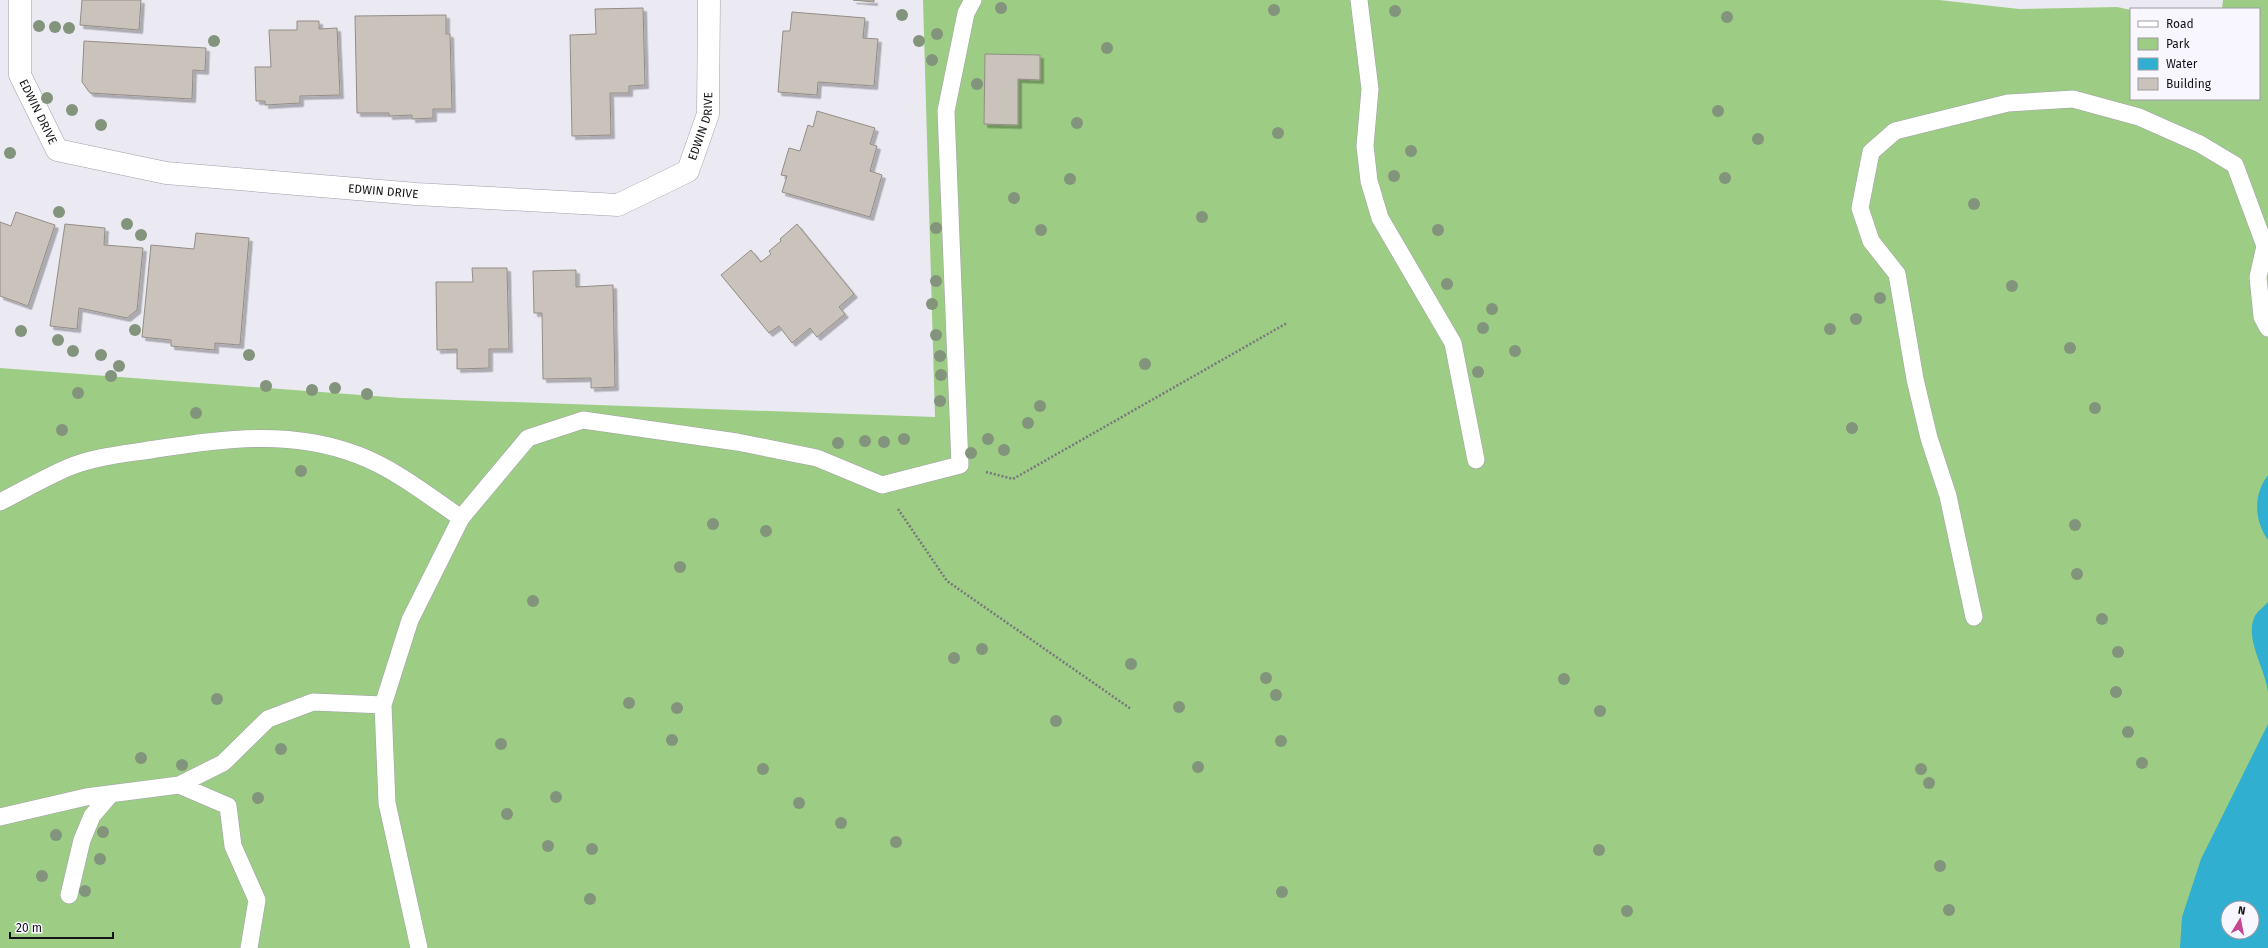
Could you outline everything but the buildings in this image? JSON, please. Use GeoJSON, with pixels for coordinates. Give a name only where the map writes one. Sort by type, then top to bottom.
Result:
{"type":"FeatureCollection","features":[{"type":"Feature","properties":{"kind":"street","name":"EDWIN DRIVE"},"geometry":{"type":"LineString","coordinates":[[20,0],[20,75],[57,150],[166,173],[416,194],[618,206],[688,171],[708,114],[709,0]]}},
{"type":"Feature","properties":{"kind":"lane"},"geometry":{"type":"LineString","coordinates":[[419,948],[387,803],[383,705],[410,620],[461,518],[528,438],[582,420],[737,442],[817,458],[882,485],[960,465],[946,111],[966,13],[974,0]]}},
{"type":"Feature","properties":{"kind":"lane"},"geometry":{"type":"LineString","coordinates":[[1359,0],[1370,89],[1365,146],[1369,181],[1380,218],[1453,343],[1476,460]]}},
{"type":"Feature","properties":{"kind":"lane"},"geometry":{"type":"LineString","coordinates":[[1974,617],[1948,496],[1929,438],[1914,379],[1897,274],[1871,241],[1860,208],[1871,152],[1895,131],[2008,103],[2072,99],[2139,117],[2173,132],[2200,144],[2235,164],[2265,246],[2258,277],[2262,317],[2268,328]]}},
{"type":"Feature","properties":{"kind":"lane"},"geometry":{"type":"LineString","coordinates":[[0,502],[68,468],[111,455],[242,438],[280,439],[317,444],[359,455],[396,474],[461,518]]}},
{"type":"Feature","properties":{"kind":"lane"},"geometry":{"type":"LineString","coordinates":[[0,817],[86,797],[179,785],[223,763],[268,720],[313,702],[383,705]]}},
{"type":"Feature","properties":{"kind":"lane"},"geometry":{"type":"LineString","coordinates":[[179,785],[228,806],[233,846],[257,900],[249,948]]}},
{"type":"Feature","properties":{"kind":"lane"},"geometry":{"type":"LineString","coordinates":[[69,895],[82,840],[92,816],[110,795]]}},
{"type":"Feature","properties":{"kind":"path"},"geometry":{"type":"LineString","coordinates":[[960,465],[1013,480],[1287,323]]}},
{"type":"Feature","properties":{"kind":"path"},"geometry":{"type":"LineString","coordinates":[[882,485],[947,581],[1131,709]]}},
{"type":"Feature","properties":{"kind":"green space"},"geometry":{"type":"Polygon","coordinates":[[[923,0],[1939,0],[2019,9],[2117,7],[2130,10],[2130,100],[2260,100],[2260,8],[2222,8],[2223,0],[2268,0],[2268,948],[0,948],[0,368],[401,398],[935,417],[923,0]]]}},
{"type":"Feature","properties":{"kind":"water"},"geometry":{"type":"Polygon","coordinates":[[[2268,475],[2268,540],[2260,524],[2257,508],[2260,491],[2268,475]]]}},
{"type":"Feature","properties":{"kind":"water"},"geometry":{"type":"Polygon","coordinates":[[[2268,602],[2268,693],[2264,674],[2254,646],[2252,627],[2255,616],[2268,602]]]}},
{"type":"Feature","properties":{"kind":"water"},"geometry":{"type":"Polygon","coordinates":[[[2268,724],[2268,948],[2180,948],[2182,917],[2201,859],[2268,724]]]}}]}
